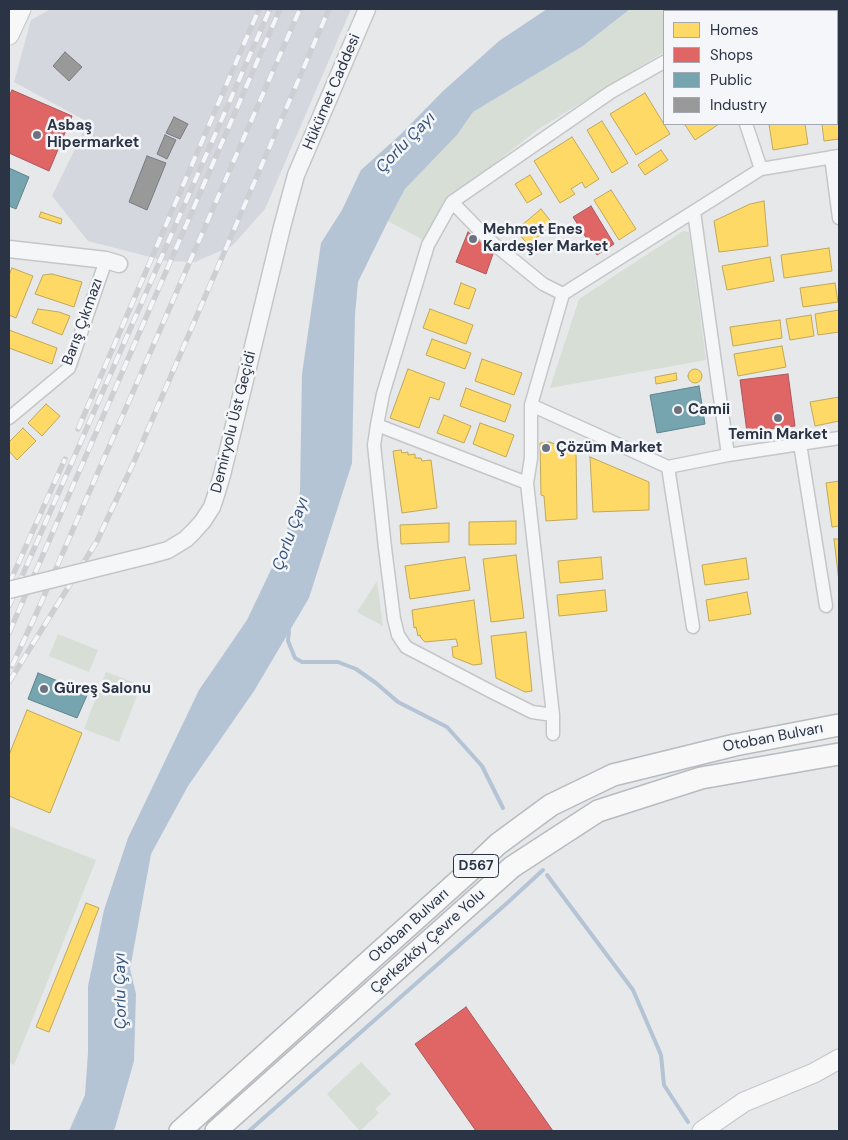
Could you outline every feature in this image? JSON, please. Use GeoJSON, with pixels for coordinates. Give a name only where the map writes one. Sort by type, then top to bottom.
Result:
{"type":"FeatureCollection","features":[{"type":"Feature","properties":{"kind":"highway","name":"Otoban Bulvarı"},"geometry":{"type":"LineString","coordinates":[[180,1131],[467,874],[498,844],[551,805],[613,775],[736,745],[839,725]]}},
{"type":"Feature","properties":{"kind":"highway","name":"Çerkezköy Çevre Yolu"},"geometry":{"type":"LineString","coordinates":[[216,1131],[512,867],[598,811],[701,778],[839,754]]}},
{"type":"Feature","properties":{"kind":"main road"},"geometry":{"type":"LineString","coordinates":[[9,35],[21,9]]}},
{"type":"Feature","properties":{"kind":"main road"},"geometry":{"type":"LineString","coordinates":[[702,1131],[744,1102],[814,1073],[839,1059]]}},
{"type":"Feature","properties":{"kind":"street","name":"Hükümet Caddesi"},"geometry":{"type":"LineString","coordinates":[[296,175],[368,9]]}},
{"type":"Feature","properties":{"kind":"street"},"geometry":{"type":"LineString","coordinates":[[553,715],[532,712],[492,692],[406,647],[398,635],[394,620],[374,444],[377,425],[386,386],[428,245],[452,202],[611,92],[663,63]]}},
{"type":"Feature","properties":{"kind":"street"},"geometry":{"type":"LineString","coordinates":[[746,125],[761,169]]}},
{"type":"Feature","properties":{"kind":"street"},"geometry":{"type":"LineString","coordinates":[[553,734],[553,715],[527,483],[530,458],[531,405],[563,294],[761,169],[835,157],[839,218]]}},
{"type":"Feature","properties":{"kind":"street","name":"Demiryolu Üst Geçidi"},"geometry":{"type":"LineString","coordinates":[[9,590],[168,550],[186,539],[203,521],[212,507],[216,495],[296,175]]}},
{"type":"Feature","properties":{"kind":"street"},"geometry":{"type":"LineString","coordinates":[[452,202],[489,240],[543,284],[563,294]]}},
{"type":"Feature","properties":{"kind":"street"},"geometry":{"type":"LineString","coordinates":[[694,212],[728,455]]}},
{"type":"Feature","properties":{"kind":"street"},"geometry":{"type":"LineString","coordinates":[[9,248],[112,262]]}},
{"type":"Feature","properties":{"kind":"street","name":"Barış Çıkmazı"},"geometry":{"type":"LineString","coordinates":[[9,418],[68,368],[112,262]]}},
{"type":"Feature","properties":{"kind":"street"},"geometry":{"type":"LineString","coordinates":[[531,405],[668,467],[728,455],[839,438]]}},
{"type":"Feature","properties":{"kind":"street"},"geometry":{"type":"LineString","coordinates":[[377,425],[527,483]]}},
{"type":"Feature","properties":{"kind":"street"},"geometry":{"type":"LineString","coordinates":[[800,444],[826,606]]}},
{"type":"Feature","properties":{"kind":"street"},"geometry":{"type":"LineString","coordinates":[[668,467],[692,628]]}},
{"type":"Feature","properties":{"kind":"shaded area"},"geometry":{"type":"Polygon","coordinates":[[[51,9],[351,9],[265,209],[232,246],[195,262],[166,261],[88,241],[52,196],[88,122],[14,82],[31,20],[51,9]]]}},
{"type":"Feature","properties":{"kind":"shaded area"},"geometry":{"type":"Polygon","coordinates":[[[630,9],[763,9],[663,10],[663,53],[537,130],[446,204],[423,240],[388,221],[405,189],[457,135],[473,112],[583,46],[630,9]]]}},
{"type":"Feature","properties":{"kind":"shaded area"},"geometry":{"type":"Polygon","coordinates":[[[683,231],[689,232],[706,360],[550,388],[579,299],[683,231]]]}},
{"type":"Feature","properties":{"kind":"shaded area"},"geometry":{"type":"Polygon","coordinates":[[[377,581],[383,626],[357,612],[377,581]]]}},
{"type":"Feature","properties":{"kind":"shaded area"},"geometry":{"type":"Polygon","coordinates":[[[58,634],[98,650],[89,672],[49,656],[58,634]]]}},
{"type":"Feature","properties":{"kind":"shaded area"},"geometry":{"type":"Polygon","coordinates":[[[106,672],[141,685],[119,742],[84,729],[106,672]]]}},
{"type":"Feature","properties":{"kind":"shaded area"},"geometry":{"type":"Polygon","coordinates":[[[9,826],[96,860],[14,1065],[9,1062],[9,826]]]}},
{"type":"Feature","properties":{"kind":"shaded area"},"geometry":{"type":"Polygon","coordinates":[[[361,1062],[391,1094],[375,1109],[379,1113],[360,1131],[327,1094],[361,1062]]]}},
{"type":"Feature","properties":{"kind":"water","name":"Çorlu Çayı"},"geometry":{"type":"Polygon","coordinates":[[[547,9],[630,9],[583,46],[473,112],[457,135],[405,189],[388,221],[358,282],[355,315],[352,463],[309,598],[254,691],[188,786],[151,854],[130,969],[136,994],[134,1061],[115,1128],[113,1131],[69,1131],[85,1095],[88,1053],[88,986],[104,910],[128,838],[199,690],[247,620],[278,555],[300,492],[302,374],[321,243],[342,210],[361,170],[400,135],[442,92],[499,41],[547,9]]]}},
{"type":"Feature","properties":{"kind":"building: Homes"},"geometry":{"type":"Polygon","coordinates":[[[838,38],[839,45],[838,78],[838,38]]]}},
{"type":"Feature","properties":{"kind":"building: Homes"},"geometry":{"type":"Polygon","coordinates":[[[645,93],[670,134],[636,155],[610,114],[645,93]]]}},
{"type":"Feature","properties":{"kind":"building: Homes"},"geometry":{"type":"Polygon","coordinates":[[[838,105],[839,139],[824,141],[822,125],[838,125],[838,105]]]}},
{"type":"Feature","properties":{"kind":"building: Homes"},"geometry":{"type":"Polygon","coordinates":[[[602,121],[628,163],[612,173],[587,130],[602,121]]]}},
{"type":"Feature","properties":{"kind":"building: Homes"},"geometry":{"type":"Polygon","coordinates":[[[685,125],[718,125],[695,140],[685,125]]]}},
{"type":"Feature","properties":{"kind":"building: Homes"},"geometry":{"type":"Polygon","coordinates":[[[769,125],[805,125],[808,144],[773,150],[769,125]]]}},
{"type":"Feature","properties":{"kind":"building: Homes"},"geometry":{"type":"Polygon","coordinates":[[[572,137],[599,179],[585,188],[582,182],[571,189],[575,194],[560,203],[534,161],[572,137]]]}},
{"type":"Feature","properties":{"kind":"building: Homes"},"geometry":{"type":"Polygon","coordinates":[[[661,150],[668,160],[645,175],[638,165],[661,150]]]}},
{"type":"Feature","properties":{"kind":"building: Homes"},"geometry":{"type":"Polygon","coordinates":[[[530,175],[542,194],[527,203],[515,184],[530,175]]]}},
{"type":"Feature","properties":{"kind":"building: Homes"},"geometry":{"type":"Polygon","coordinates":[[[611,190],[636,229],[619,240],[594,200],[611,190]]]}},
{"type":"Feature","properties":{"kind":"building: Homes"},"geometry":{"type":"Polygon","coordinates":[[[764,201],[768,246],[719,252],[714,221],[750,204],[764,201]]]}},
{"type":"Feature","properties":{"kind":"building: Homes"},"geometry":{"type":"Polygon","coordinates":[[[541,209],[553,224],[528,245],[516,230],[541,209]]]}},
{"type":"Feature","properties":{"kind":"building: Homes"},"geometry":{"type":"Polygon","coordinates":[[[41,212],[62,219],[61,224],[39,217],[41,212]]]}},
{"type":"Feature","properties":{"kind":"building: Homes"},"geometry":{"type":"Polygon","coordinates":[[[829,248],[832,271],[784,278],[781,255],[829,248]]]}},
{"type":"Feature","properties":{"kind":"building: Homes"},"geometry":{"type":"Polygon","coordinates":[[[770,257],[774,281],[727,290],[722,266],[770,257]]]}},
{"type":"Feature","properties":{"kind":"building: Homes"},"geometry":{"type":"Polygon","coordinates":[[[12,268],[33,276],[16,318],[9,315],[9,275],[12,268]]]}},
{"type":"Feature","properties":{"kind":"building: Homes"},"geometry":{"type":"Polygon","coordinates":[[[52,274],[82,282],[74,307],[35,294],[43,275],[52,274]]]}},
{"type":"Feature","properties":{"kind":"building: Homes"},"geometry":{"type":"Polygon","coordinates":[[[461,283],[476,289],[469,309],[454,304],[461,283]]]}},
{"type":"Feature","properties":{"kind":"building: Homes"},"geometry":{"type":"Polygon","coordinates":[[[835,283],[838,302],[803,307],[800,288],[835,283]]]}},
{"type":"Feature","properties":{"kind":"building: Homes"},"geometry":{"type":"Polygon","coordinates":[[[38,309],[59,312],[70,316],[62,335],[32,323],[38,309]]]}},
{"type":"Feature","properties":{"kind":"building: Homes"},"geometry":{"type":"Polygon","coordinates":[[[430,309],[473,325],[466,344],[423,328],[430,309]]]}},
{"type":"Feature","properties":{"kind":"building: Homes"},"geometry":{"type":"Polygon","coordinates":[[[839,310],[839,332],[818,335],[815,314],[839,310]]]}},
{"type":"Feature","properties":{"kind":"building: Homes"},"geometry":{"type":"Polygon","coordinates":[[[811,315],[814,336],[790,340],[786,319],[811,315]]]}},
{"type":"Feature","properties":{"kind":"building: Homes"},"geometry":{"type":"Polygon","coordinates":[[[780,320],[782,338],[733,346],[730,327],[780,320]]]}},
{"type":"Feature","properties":{"kind":"building: Homes"},"geometry":{"type":"Polygon","coordinates":[[[9,330],[57,348],[52,364],[9,348],[9,330]]]}},
{"type":"Feature","properties":{"kind":"building: Homes"},"geometry":{"type":"Polygon","coordinates":[[[432,339],[471,353],[465,369],[426,355],[432,339]]]}},
{"type":"Feature","properties":{"kind":"building: Homes"},"geometry":{"type":"Polygon","coordinates":[[[782,346],[786,367],[738,376],[734,354],[782,346]]]}},
{"type":"Feature","properties":{"kind":"building: Homes"},"geometry":{"type":"Polygon","coordinates":[[[482,359],[522,373],[514,395],[475,381],[482,359]]]}},
{"type":"Feature","properties":{"kind":"building: Homes"},"geometry":{"type":"Polygon","coordinates":[[[408,369],[445,383],[439,400],[430,397],[419,428],[390,418],[408,369]]]}},
{"type":"Feature","properties":{"kind":"building: Homes"},"geometry":{"type":"Polygon","coordinates":[[[692,369],[698,369],[702,376],[698,383],[692,383],[688,379],[688,373],[692,369]]]}},
{"type":"Feature","properties":{"kind":"building: Homes"},"geometry":{"type":"Polygon","coordinates":[[[676,373],[677,380],[656,384],[655,377],[676,373]]]}},
{"type":"Feature","properties":{"kind":"building: Homes"},"geometry":{"type":"Polygon","coordinates":[[[466,388],[511,405],[505,422],[460,406],[466,388]]]}},
{"type":"Feature","properties":{"kind":"building: Homes"},"geometry":{"type":"Polygon","coordinates":[[[839,397],[839,421],[815,426],[810,402],[839,397]]]}},
{"type":"Feature","properties":{"kind":"building: Homes"},"geometry":{"type":"Polygon","coordinates":[[[46,404],[60,416],[42,436],[28,423],[46,404]]]}},
{"type":"Feature","properties":{"kind":"building: Homes"},"geometry":{"type":"Polygon","coordinates":[[[444,415],[471,426],[464,443],[437,433],[444,415]]]}},
{"type":"Feature","properties":{"kind":"building: Homes"},"geometry":{"type":"Polygon","coordinates":[[[480,423],[514,435],[506,457],[473,444],[480,423]]]}},
{"type":"Feature","properties":{"kind":"building: Homes"},"geometry":{"type":"Polygon","coordinates":[[[23,428],[36,441],[17,460],[9,451],[9,442],[23,428]]]}},
{"type":"Feature","properties":{"kind":"building: Homes"},"geometry":{"type":"Polygon","coordinates":[[[549,442],[576,451],[577,519],[546,521],[544,496],[541,495],[540,443],[549,442]]]}},
{"type":"Feature","properties":{"kind":"building: Homes"},"geometry":{"type":"Polygon","coordinates":[[[401,450],[402,453],[408,452],[408,455],[415,454],[415,458],[421,458],[422,461],[431,460],[437,508],[402,513],[393,451],[401,450]]]}},
{"type":"Feature","properties":{"kind":"building: Homes"},"geometry":{"type":"Polygon","coordinates":[[[590,457],[649,482],[649,510],[593,512],[590,457]]]}},
{"type":"Feature","properties":{"kind":"building: Homes"},"geometry":{"type":"Polygon","coordinates":[[[839,481],[839,526],[832,527],[826,483],[839,481]]]}},
{"type":"Feature","properties":{"kind":"building: Homes"},"geometry":{"type":"Polygon","coordinates":[[[516,521],[516,544],[469,545],[469,522],[516,521]]]}},
{"type":"Feature","properties":{"kind":"building: Homes"},"geometry":{"type":"Polygon","coordinates":[[[449,523],[449,542],[401,544],[400,525],[449,523]]]}},
{"type":"Feature","properties":{"kind":"building: Homes"},"geometry":{"type":"Polygon","coordinates":[[[834,539],[839,539],[839,582],[834,539]]]}},
{"type":"Feature","properties":{"kind":"building: Homes"},"geometry":{"type":"Polygon","coordinates":[[[516,555],[524,618],[491,622],[483,559],[516,555]]]}},
{"type":"Feature","properties":{"kind":"building: Homes"},"geometry":{"type":"Polygon","coordinates":[[[465,557],[470,590],[410,599],[405,566],[465,557]]]}},
{"type":"Feature","properties":{"kind":"building: Homes"},"geometry":{"type":"Polygon","coordinates":[[[601,557],[603,579],[560,583],[558,561],[601,557]]]}},
{"type":"Feature","properties":{"kind":"building: Homes"},"geometry":{"type":"Polygon","coordinates":[[[746,558],[749,579],[705,585],[702,565],[746,558]]]}},
{"type":"Feature","properties":{"kind":"building: Homes"},"geometry":{"type":"Polygon","coordinates":[[[605,590],[607,611],[559,616],[557,595],[605,590]]]}},
{"type":"Feature","properties":{"kind":"building: Homes"},"geometry":{"type":"Polygon","coordinates":[[[747,592],[751,614],[709,621],[706,600],[747,592]]]}},
{"type":"Feature","properties":{"kind":"building: Homes"},"geometry":{"type":"Polygon","coordinates":[[[474,600],[482,664],[473,665],[453,657],[452,647],[458,646],[456,639],[425,642],[420,635],[418,636],[416,627],[414,628],[412,610],[474,600]]]}},
{"type":"Feature","properties":{"kind":"building: Homes"},"geometry":{"type":"Polygon","coordinates":[[[526,632],[532,691],[525,692],[496,678],[491,636],[526,632]]]}},
{"type":"Feature","properties":{"kind":"building: Homes"},"geometry":{"type":"Polygon","coordinates":[[[27,710],[82,733],[50,813],[9,796],[9,755],[27,710]]]}},
{"type":"Feature","properties":{"kind":"building: Homes"},"geometry":{"type":"Polygon","coordinates":[[[86,903],[99,908],[49,1032],[36,1027],[86,903]]]}},
{"type":"Feature","properties":{"kind":"building: Shops","name":"Asbaş Hipermarket"},"geometry":{"type":"Polygon","coordinates":[[[12,90],[72,116],[49,171],[9,153],[9,96],[12,90]]]}},
{"type":"Feature","properties":{"kind":"building: Shops"},"geometry":{"type":"Polygon","coordinates":[[[591,206],[614,244],[597,255],[573,217],[591,206]]]}},
{"type":"Feature","properties":{"kind":"building: Shops"},"geometry":{"type":"Polygon","coordinates":[[[468,232],[494,251],[486,274],[456,262],[468,232]]]}},
{"type":"Feature","properties":{"kind":"building: Shops"},"geometry":{"type":"Polygon","coordinates":[[[788,374],[795,426],[747,432],[740,380],[788,374]]]}},
{"type":"Feature","properties":{"kind":"building: Shops"},"geometry":{"type":"Polygon","coordinates":[[[466,1007],[553,1131],[476,1131],[415,1044],[466,1007]]]}},
{"type":"Feature","properties":{"kind":"building: Public"},"geometry":{"type":"Polygon","coordinates":[[[9,168],[29,177],[16,209],[9,206],[9,168]]]}},
{"type":"Feature","properties":{"kind":"building: Public","name":"Camii"},"geometry":{"type":"Polygon","coordinates":[[[699,386],[705,424],[657,433],[650,395],[699,386]]]}},
{"type":"Feature","properties":{"kind":"building: Public"},"geometry":{"type":"Polygon","coordinates":[[[38,673],[88,693],[77,718],[28,699],[38,673]]]}},
{"type":"Feature","properties":{"kind":"building: Industry"},"geometry":{"type":"Polygon","coordinates":[[[65,52],[82,67],[69,81],[53,66],[65,52]]]}},
{"type":"Feature","properties":{"kind":"building: Industry"},"geometry":{"type":"Polygon","coordinates":[[[174,117],[188,124],[180,139],[166,133],[174,117]]]}},
{"type":"Feature","properties":{"kind":"building: Industry"},"geometry":{"type":"Polygon","coordinates":[[[165,135],[176,140],[167,159],[157,154],[165,135]]]}},
{"type":"Feature","properties":{"kind":"building: Industry"},"geometry":{"type":"Polygon","coordinates":[[[147,156],[166,163],[147,210],[129,202],[147,156]]]}},
{"type":"Feature","properties":{"kind":"waterway"},"geometry":{"type":"LineString","coordinates":[[289,630],[288,641],[295,658],[302,662],[338,662],[356,669],[398,702],[447,727],[482,766],[503,808]]}},
{"type":"Feature","properties":{"kind":"waterway"},"geometry":{"type":"LineString","coordinates":[[249,1131],[543,870]]}},
{"type":"Feature","properties":{"kind":"waterway"},"geometry":{"type":"LineString","coordinates":[[547,875],[633,990],[661,1055],[664,1085],[688,1122]]}},
{"type":"Feature","properties":{"kind":"railway"},"geometry":{"type":"LineString","coordinates":[[78,429],[259,9]]}},
{"type":"Feature","properties":{"kind":"railway"},"geometry":{"type":"LineString","coordinates":[[9,606],[270,9]]}},
{"type":"Feature","properties":{"kind":"railway"},"geometry":{"type":"LineString","coordinates":[[9,633],[280,9]]}},
{"type":"Feature","properties":{"kind":"railway"},"geometry":{"type":"LineString","coordinates":[[12,666],[300,9]]}},
{"type":"Feature","properties":{"kind":"railway"},"geometry":{"type":"LineString","coordinates":[[9,682],[97,541],[133,464],[329,9]]}},
{"type":"Feature","properties":{"kind":"railway"},"geometry":{"type":"LineString","coordinates":[[9,584],[65,459]]}},
{"type":"Feature","properties":{"kind":"place","name":"Asbaş Hipermarket"},"geometry":{"type":"Point","coordinates":[37,135]}},
{"type":"Feature","properties":{"kind":"place","name":"Mehmet Enes Kardeşler Market"},"geometry":{"type":"Point","coordinates":[473,239]}},
{"type":"Feature","properties":{"kind":"place","name":"Camii"},"geometry":{"type":"Point","coordinates":[678,410]}},
{"type":"Feature","properties":{"kind":"place","name":"Temin Market"},"geometry":{"type":"Point","coordinates":[778,418]}},
{"type":"Feature","properties":{"kind":"place","name":"Çözüm Market"},"geometry":{"type":"Point","coordinates":[546,448]}},
{"type":"Feature","properties":{"kind":"place","name":"Güreş Salonu"},"geometry":{"type":"Point","coordinates":[44,689]}}]}
